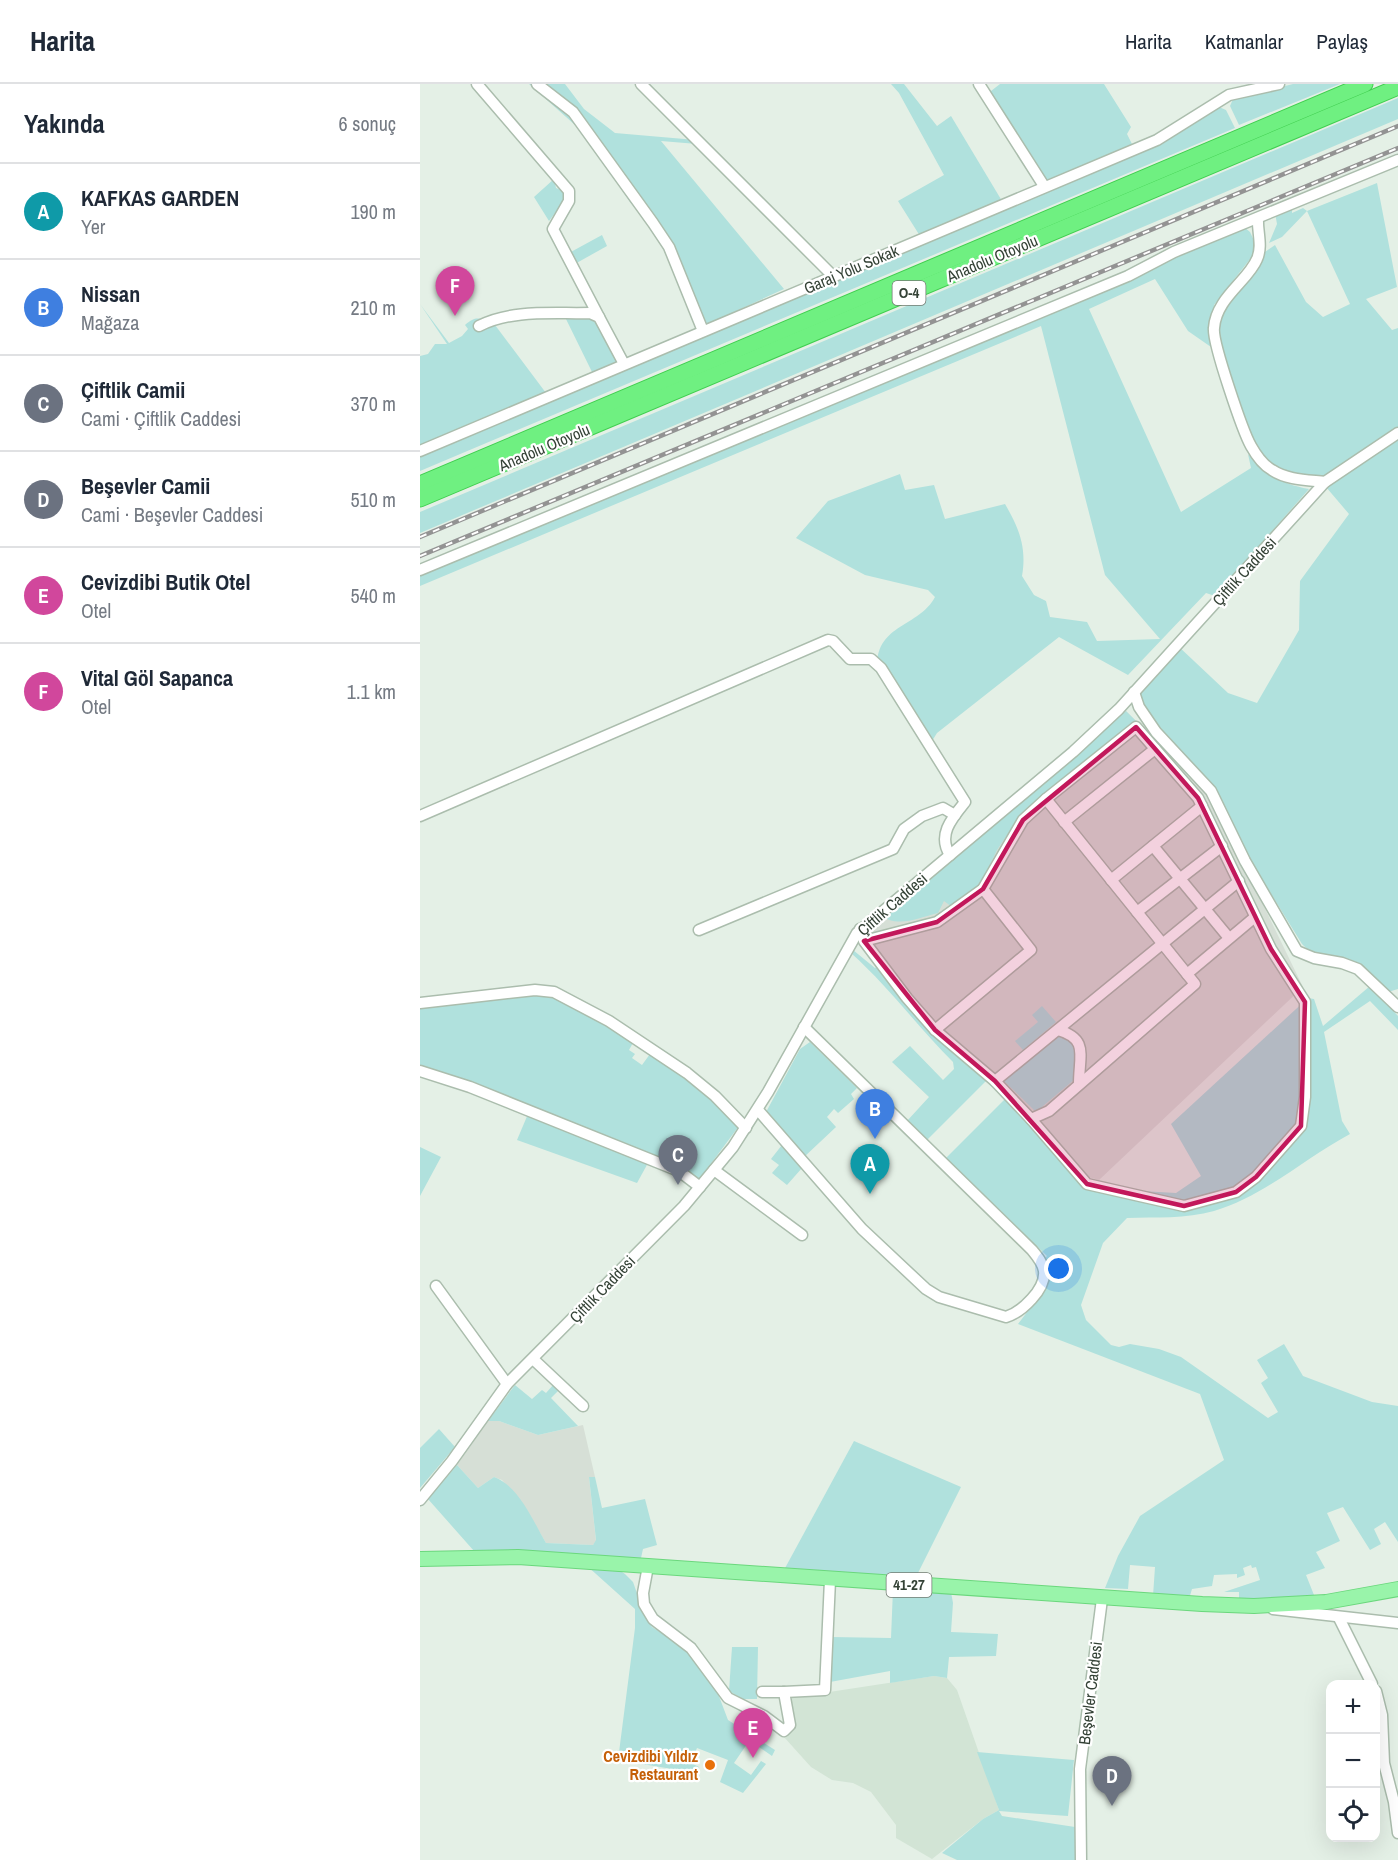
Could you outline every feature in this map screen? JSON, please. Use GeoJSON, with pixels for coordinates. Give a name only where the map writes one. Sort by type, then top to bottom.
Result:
{"type":"FeatureCollection","features":[{"type":"Feature","properties":{"kind":"highway","name":"Anadolu Otoyolu"},"geometry":{"type":"LineString","coordinates":[[420,484],[1365,84]]}},
{"type":"Feature","properties":{"kind":"highway","name":"Anadolu Otoyolu"},"geometry":{"type":"LineString","coordinates":[[420,499],[1398,87]]}},
{"type":"Feature","properties":{"kind":"main road","name":"41-27"},"geometry":{"type":"LineString","coordinates":[[420,1559],[518,1557],[1102,1599],[1254,1606],[1326,1602],[1398,1589]]}},
{"type":"Feature","properties":{"kind":"street"},"geometry":{"type":"LineString","coordinates":[[477,84],[569,191],[569,201],[553,229],[624,364]]}},
{"type":"Feature","properties":{"kind":"street"},"geometry":{"type":"LineString","coordinates":[[641,84],[833,276]]}},
{"type":"Feature","properties":{"kind":"street"},"geometry":{"type":"LineString","coordinates":[[979,84],[1044,186]]}},
{"type":"Feature","properties":{"kind":"street","name":"Garaj Yolu Sokak"},"geometry":{"type":"LineString","coordinates":[[420,451],[1157,140],[1229,95],[1279,84]]}},
{"type":"Feature","properties":{"kind":"street"},"geometry":{"type":"LineString","coordinates":[[543,86],[573,112],[584,126],[669,247],[702,331]]}},
{"type":"Feature","properties":{"kind":"street"},"geometry":{"type":"LineString","coordinates":[[420,570],[1128,276],[1174,252],[1398,160]]}},
{"type":"Feature","properties":{"kind":"street"},"geometry":{"type":"LineString","coordinates":[[1258,218],[1260,248],[1257,261],[1233,288],[1220,310],[1214,326],[1215,341],[1242,427],[1259,458],[1270,469],[1283,476],[1325,482]]}},
{"type":"Feature","properties":{"kind":"street"},"geometry":{"type":"LineString","coordinates":[[479,326],[494,318],[511,315],[590,313],[599,317]]}},
{"type":"Feature","properties":{"kind":"street","name":"Çiftlik Caddesi"},"geometry":{"type":"LineString","coordinates":[[420,1500],[452,1461],[507,1384],[714,1170],[758,1110],[860,929],[1074,752],[1134,692],[1325,482],[1398,434]]}},
{"type":"Feature","properties":{"kind":"street"},"geometry":{"type":"LineString","coordinates":[[420,816],[828,640],[833,641],[850,659],[871,659],[881,668],[965,802],[945,831],[945,847],[951,855]]}},
{"type":"Feature","properties":{"kind":"street"},"geometry":{"type":"LineString","coordinates":[[1134,692],[1139,707],[1156,732],[1211,791],[1245,861],[1297,951],[1314,958],[1342,963],[1358,969],[1396,1001]]}},
{"type":"Feature","properties":{"kind":"street"},"geometry":{"type":"LineString","coordinates":[[860,929],[864,941],[907,998],[935,1030],[995,1081],[1087,1184],[1184,1206],[1236,1192],[1256,1177],[1301,1126],[1305,1097],[1305,1002],[1271,949],[1202,806],[1136,727],[1023,820],[983,889],[937,922],[864,941]]}},
{"type":"Feature","properties":{"kind":"street"},"geometry":{"type":"LineString","coordinates":[[1064,822],[1155,749]]}},
{"type":"Feature","properties":{"kind":"street"},"geometry":{"type":"LineString","coordinates":[[1031,1119],[1049,1111],[1195,984],[1046,800]]}},
{"type":"Feature","properties":{"kind":"street"},"geometry":{"type":"LineString","coordinates":[[1111,880],[1202,806]]}},
{"type":"Feature","properties":{"kind":"street"},"geometry":{"type":"LineString","coordinates":[[699,930],[892,849],[904,829],[922,816],[943,808],[955,815]]}},
{"type":"Feature","properties":{"kind":"street"},"geometry":{"type":"LineString","coordinates":[[1153,846],[1229,938]]}},
{"type":"Feature","properties":{"kind":"street"},"geometry":{"type":"LineString","coordinates":[[1137,912],[1222,846]]}},
{"type":"Feature","properties":{"kind":"street"},"geometry":{"type":"LineString","coordinates":[[995,1081],[1239,881]]}},
{"type":"Feature","properties":{"kind":"street"},"geometry":{"type":"LineString","coordinates":[[935,1030],[1031,950],[983,889]]}},
{"type":"Feature","properties":{"kind":"street"},"geometry":{"type":"LineString","coordinates":[[1187,974],[1255,917]]}},
{"type":"Feature","properties":{"kind":"street"},"geometry":{"type":"LineString","coordinates":[[420,1003],[535,990],[554,992],[609,1021],[687,1073],[715,1096],[746,1128]]}},
{"type":"Feature","properties":{"kind":"street"},"geometry":{"type":"LineString","coordinates":[[758,1110],[862,1229],[900,1266],[939,1297],[1006,1317],[1014,1315],[1028,1304],[1042,1282],[1044,1268],[1032,1250],[804,1028]]}},
{"type":"Feature","properties":{"kind":"street"},"geometry":{"type":"LineString","coordinates":[[1058,1030],[1073,1035],[1079,1044],[1079,1084]]}},
{"type":"Feature","properties":{"kind":"street"},"geometry":{"type":"LineString","coordinates":[[420,1071],[470,1087],[679,1171],[700,1187]]}},
{"type":"Feature","properties":{"kind":"street"},"geometry":{"type":"LineString","coordinates":[[714,1170],[802,1234]]}},
{"type":"Feature","properties":{"kind":"street"},"geometry":{"type":"LineString","coordinates":[[436,1286],[507,1384]]}},
{"type":"Feature","properties":{"kind":"street"},"geometry":{"type":"LineString","coordinates":[[533,1359],[583,1406]]}},
{"type":"Feature","properties":{"kind":"street"},"geometry":{"type":"LineString","coordinates":[[648,1566],[643,1593],[649,1615],[691,1648],[728,1698],[764,1716],[784,1731],[790,1725],[784,1692]]}},
{"type":"Feature","properties":{"kind":"street"},"geometry":{"type":"LineString","coordinates":[[762,1692],[825,1689],[830,1580]]}},
{"type":"Feature","properties":{"kind":"street","name":"Beşevler Caddesi"},"geometry":{"type":"LineString","coordinates":[[1081,1860],[1080,1769],[1102,1599]]}},
{"type":"Feature","properties":{"kind":"street"},"geometry":{"type":"LineString","coordinates":[[1254,1606],[1339,1618],[1398,1623]]}},
{"type":"Feature","properties":{"kind":"street"},"geometry":{"type":"LineString","coordinates":[[1339,1618],[1370,1680]]}},
{"type":"Feature","properties":{"kind":"street"},"geometry":{"type":"LineString","coordinates":[[1380,1707],[1384,1763],[1394,1802],[1398,1833]]}},
{"type":"Feature","properties":{"kind":"highlighted area"},"geometry":{"type":"Polygon","coordinates":[[[1136,727],[1198,798],[1271,949],[1305,1002],[1301,1126],[1256,1177],[1236,1192],[1184,1206],[1087,1184],[995,1081],[935,1030],[864,941],[937,922],[983,889],[1023,820],[1136,727]]]}},
{"type":"Feature","properties":{"kind":"shaded area"},"geometry":{"type":"Polygon","coordinates":[[[529,84],[565,84],[584,109],[615,133],[696,140],[697,144],[661,141],[784,289],[699,328],[659,237],[630,202],[584,133],[529,84]]]}},
{"type":"Feature","properties":{"kind":"shaded area"},"geometry":{"type":"Polygon","coordinates":[[[891,84],[904,84],[937,126],[951,116],[1002,201],[920,236],[898,201],[944,175],[899,93],[891,84]]]}},
{"type":"Feature","properties":{"kind":"shaded area"},"geometry":{"type":"Polygon","coordinates":[[[1000,84],[1104,84],[1131,127],[1127,134],[1132,144],[1069,174],[1038,182],[982,98],[1000,84]]]}},
{"type":"Feature","properties":{"kind":"shaded area"},"geometry":{"type":"Polygon","coordinates":[[[1293,84],[1340,84],[1239,125],[1230,106],[1233,99],[1293,84]]]}},
{"type":"Feature","properties":{"kind":"shaded area"},"geometry":{"type":"Polygon","coordinates":[[[1398,98],[1398,119],[420,533],[420,512],[1398,98]]]}},
{"type":"Feature","properties":{"kind":"shaded area"},"geometry":{"type":"Polygon","coordinates":[[[1219,107],[1226,110],[1235,128],[420,471],[420,453],[1185,129],[1212,108],[1219,107]]]}},
{"type":"Feature","properties":{"kind":"shaded area"},"geometry":{"type":"Polygon","coordinates":[[[554,179],[556,188],[566,192],[561,205],[549,221],[534,197],[554,179]]]}},
{"type":"Feature","properties":{"kind":"shaded area"},"geometry":{"type":"Polygon","coordinates":[[[1377,183],[1397,287],[1366,299],[1392,330],[1398,328],[1398,428],[1324,476],[1307,477],[1279,473],[1254,447],[1220,343],[1219,328],[1221,316],[1227,305],[1259,264],[1265,252],[1275,245],[1306,302],[1323,317],[1350,304],[1307,211],[1377,183]]]}},
{"type":"Feature","properties":{"kind":"shaded area"},"geometry":{"type":"Polygon","coordinates":[[[1303,208],[1307,211],[1282,237],[1269,243],[1277,224],[1275,213],[1292,209],[1292,213],[1303,208]]]}},
{"type":"Feature","properties":{"kind":"shaded area"},"geometry":{"type":"Polygon","coordinates":[[[1244,227],[1250,232],[1258,249],[1214,305],[1211,347],[1188,331],[1155,279],[1089,309],[1181,512],[1251,468],[1248,454],[1261,468],[1275,478],[1309,489],[1215,596],[1206,593],[1128,675],[1059,637],[937,733],[932,741],[877,666],[879,652],[884,642],[900,627],[919,615],[935,597],[928,590],[865,575],[796,538],[828,501],[900,474],[905,490],[934,485],[945,519],[1005,504],[1021,538],[1022,576],[1034,595],[1046,601],[1050,617],[1087,622],[1097,641],[1160,639],[1105,575],[1041,326],[420,586],[420,573],[1123,281],[1131,281],[1153,264],[1244,227]]]}},
{"type":"Feature","properties":{"kind":"shaded area"},"geometry":{"type":"Polygon","coordinates":[[[602,235],[607,246],[573,265],[569,253],[602,235]]]}},
{"type":"Feature","properties":{"kind":"shaded area"},"geometry":{"type":"Polygon","coordinates":[[[420,304],[449,343],[462,336],[468,329],[465,325],[472,320],[478,318],[492,321],[546,393],[420,448],[420,356],[428,354],[435,344],[447,344],[420,304]]]}},
{"type":"Feature","properties":{"kind":"shaded area"},"geometry":{"type":"Polygon","coordinates":[[[586,314],[600,322],[618,360],[617,364],[593,374],[565,317],[497,319],[517,316],[586,314]]]}},
{"type":"Feature","properties":{"kind":"shaded area"},"geometry":{"type":"Polygon","coordinates":[[[1398,440],[1398,989],[1388,992],[1360,966],[1313,955],[1302,944],[1258,873],[1211,785],[1142,707],[1139,697],[1141,689],[1177,645],[1228,693],[1257,703],[1299,630],[1300,581],[1349,514],[1326,487],[1340,474],[1398,440]]]}},
{"type":"Feature","properties":{"kind":"shaded area"},"geometry":{"type":"Polygon","coordinates":[[[1126,711],[1209,793],[1303,987],[1099,1180],[1085,1176],[1034,1112],[949,1042],[894,978],[862,932],[1126,711]]]}},
{"type":"Feature","properties":{"kind":"shaded area"},"geometry":{"type":"Polygon","coordinates":[[[1126,711],[1137,722],[1019,817],[997,850],[981,883],[952,907],[944,901],[938,913],[900,922],[879,914],[1126,711]]]}},
{"type":"Feature","properties":{"kind":"shaded area"},"geometry":{"type":"Polygon","coordinates":[[[853,950],[875,968],[880,964],[889,982],[913,1013],[942,1041],[988,1079],[926,1141],[907,1121],[929,1097],[892,1062],[910,1046],[943,1080],[954,1069],[953,1062],[851,953],[853,950]]]}},
{"type":"Feature","properties":{"kind":"shaded area"},"geometry":{"type":"Polygon","coordinates":[[[1370,986],[1398,1016],[1398,1030],[1370,1001],[1324,1032],[1342,1121],[1350,1134],[1267,1187],[1232,1205],[1193,1215],[1127,1218],[1103,1243],[1081,1305],[1086,1320],[1111,1345],[1119,1347],[1130,1344],[1159,1349],[1181,1357],[1268,1418],[1278,1412],[1261,1383],[1268,1378],[1257,1360],[1284,1344],[1303,1376],[1372,1402],[1398,1406],[1398,1542],[1385,1522],[1374,1529],[1381,1544],[1370,1550],[1343,1507],[1327,1513],[1340,1541],[1316,1552],[1325,1568],[1306,1575],[1314,1595],[1248,1600],[1239,1599],[1239,1592],[1224,1592],[1260,1580],[1256,1567],[1252,1568],[1251,1565],[1243,1568],[1245,1575],[1237,1578],[1237,1574],[1214,1575],[1212,1586],[1192,1589],[1189,1599],[1153,1596],[1155,1567],[1130,1565],[1128,1589],[1105,1588],[1118,1556],[1140,1516],[1224,1460],[1200,1394],[1018,1324],[1047,1286],[1048,1263],[1044,1259],[1047,1256],[946,1158],[1005,1099],[1078,1179],[1090,1188],[1176,1193],[1201,1176],[1171,1124],[1308,998],[1314,999],[1323,1026],[1370,986]]]}},
{"type":"Feature","properties":{"kind":"shaded area"},"geometry":{"type":"Polygon","coordinates":[[[523,994],[557,995],[634,1041],[629,1050],[635,1054],[632,1058],[642,1065],[650,1054],[696,1083],[739,1126],[698,1181],[420,1067],[420,1005],[523,994]]]}},
{"type":"Feature","properties":{"kind":"shaded area"},"geometry":{"type":"Polygon","coordinates":[[[1042,1006],[1056,1022],[1023,1050],[1015,1041],[1038,1022],[1032,1015],[1042,1006]]]}},
{"type":"Feature","properties":{"kind":"shaded area"},"geometry":{"type":"Polygon","coordinates":[[[1065,1034],[1077,1047],[1075,1079],[1036,1112],[1003,1080],[1055,1035],[1065,1034]]]}},
{"type":"Feature","properties":{"kind":"shaded area"},"geometry":{"type":"Polygon","coordinates":[[[810,1042],[857,1088],[851,1094],[854,1099],[838,1113],[834,1109],[827,1117],[836,1127],[803,1158],[765,1114],[800,1049],[810,1042]]]}},
{"type":"Feature","properties":{"kind":"shaded area"},"geometry":{"type":"Polygon","coordinates":[[[528,1114],[648,1163],[637,1183],[517,1140],[528,1114]]]}},
{"type":"Feature","properties":{"kind":"shaded area"},"geometry":{"type":"Polygon","coordinates":[[[782,1145],[802,1168],[787,1185],[772,1173],[779,1165],[771,1159],[782,1145]]]}},
{"type":"Feature","properties":{"kind":"shaded area"},"geometry":{"type":"Polygon","coordinates":[[[420,1147],[441,1157],[420,1196],[420,1147]]]}},
{"type":"Feature","properties":{"kind":"shaded area"},"geometry":{"type":"Polygon","coordinates":[[[554,1384],[560,1389],[551,1398],[578,1426],[538,1435],[499,1421],[488,1421],[515,1385],[532,1399],[542,1390],[546,1393],[554,1384]]]}},
{"type":"Feature","properties":{"kind":"shaded area"},"geometry":{"type":"Polygon","coordinates":[[[488,1421],[499,1421],[538,1435],[583,1425],[595,1477],[589,1477],[596,1541],[593,1545],[546,1543],[523,1504],[502,1480],[494,1477],[478,1488],[457,1465],[488,1421]]]}},
{"type":"Feature","properties":{"kind":"shaded area"},"geometry":{"type":"Polygon","coordinates":[[[439,1429],[455,1447],[420,1488],[420,1448],[439,1429]]]}},
{"type":"Feature","properties":{"kind":"shaded area"},"geometry":{"type":"Polygon","coordinates":[[[854,1441],[961,1487],[914,1581],[784,1570],[854,1441]]]}},
{"type":"Feature","properties":{"kind":"shaded area"},"geometry":{"type":"Polygon","coordinates":[[[457,1465],[478,1488],[494,1477],[511,1488],[524,1505],[546,1543],[593,1545],[596,1540],[589,1477],[595,1477],[602,1508],[645,1499],[657,1545],[643,1549],[641,1558],[474,1551],[428,1499],[457,1465]]]}},
{"type":"Feature","properties":{"kind":"shaded area"},"geometry":{"type":"Polygon","coordinates":[[[586,1565],[616,1568],[625,1574],[633,1582],[645,1616],[652,1627],[691,1652],[717,1691],[728,1720],[775,1750],[772,1756],[759,1747],[756,1750],[747,1744],[734,1763],[751,1775],[761,1761],[766,1764],[743,1793],[720,1782],[728,1760],[697,1748],[691,1763],[699,1767],[696,1773],[618,1760],[635,1628],[635,1609],[586,1565]]]}},
{"type":"Feature","properties":{"kind":"shaded area"},"geometry":{"type":"Polygon","coordinates":[[[893,1589],[951,1592],[953,1603],[951,1632],[998,1634],[996,1656],[949,1657],[947,1678],[934,1676],[890,1683],[890,1671],[830,1682],[831,1637],[891,1638],[893,1589]]]}},
{"type":"Feature","properties":{"kind":"shaded area"},"geometry":{"type":"Polygon","coordinates":[[[732,1647],[758,1647],[757,1699],[743,1699],[729,1691],[732,1647]]]}},
{"type":"Feature","properties":{"kind":"shaded area"},"geometry":{"type":"Polygon","coordinates":[[[934,1676],[947,1678],[957,1690],[999,1810],[983,1819],[932,1859],[896,1838],[896,1825],[871,1792],[853,1783],[832,1780],[811,1767],[784,1737],[793,1731],[790,1698],[934,1676]]]}},
{"type":"Feature","properties":{"kind":"shaded area"},"geometry":{"type":"Polygon","coordinates":[[[977,1752],[1074,1760],[1068,1816],[999,1811],[1002,1816],[1075,1827],[1076,1860],[957,1860],[942,1853],[983,1819],[999,1810],[977,1752]]]}},
{"type":"Feature","properties":{"kind":"railway"},"geometry":{"type":"LineString","coordinates":[[420,537],[1398,126]]}},
{"type":"Feature","properties":{"kind":"railway"},"geometry":{"type":"LineString","coordinates":[[420,556],[1398,148]]}},
{"type":"Feature","properties":{"kind":"place","name":"Vital Göl Sapanca"},"geometry":{"type":"Point","coordinates":[455,316]}},
{"type":"Feature","properties":{"kind":"place","name":"Nissan"},"geometry":{"type":"Point","coordinates":[875,1139]}},
{"type":"Feature","properties":{"kind":"place","name":"Çiftlik Camii"},"geometry":{"type":"Point","coordinates":[678,1185]}},
{"type":"Feature","properties":{"kind":"place","name":"KAFKAS GARDEN"},"geometry":{"type":"Point","coordinates":[870,1194]}},
{"type":"Feature","properties":{"kind":"place","name":"Cevizdibi Butik Otel"},"geometry":{"type":"Point","coordinates":[753,1758]}},
{"type":"Feature","properties":{"kind":"place","name":"Cevizdibi Yıldız Restaurant"},"geometry":{"type":"Point","coordinates":[710,1765]}},
{"type":"Feature","properties":{"kind":"place","name":"Beşevler Camii"},"geometry":{"type":"Point","coordinates":[1112,1806]}}]}
